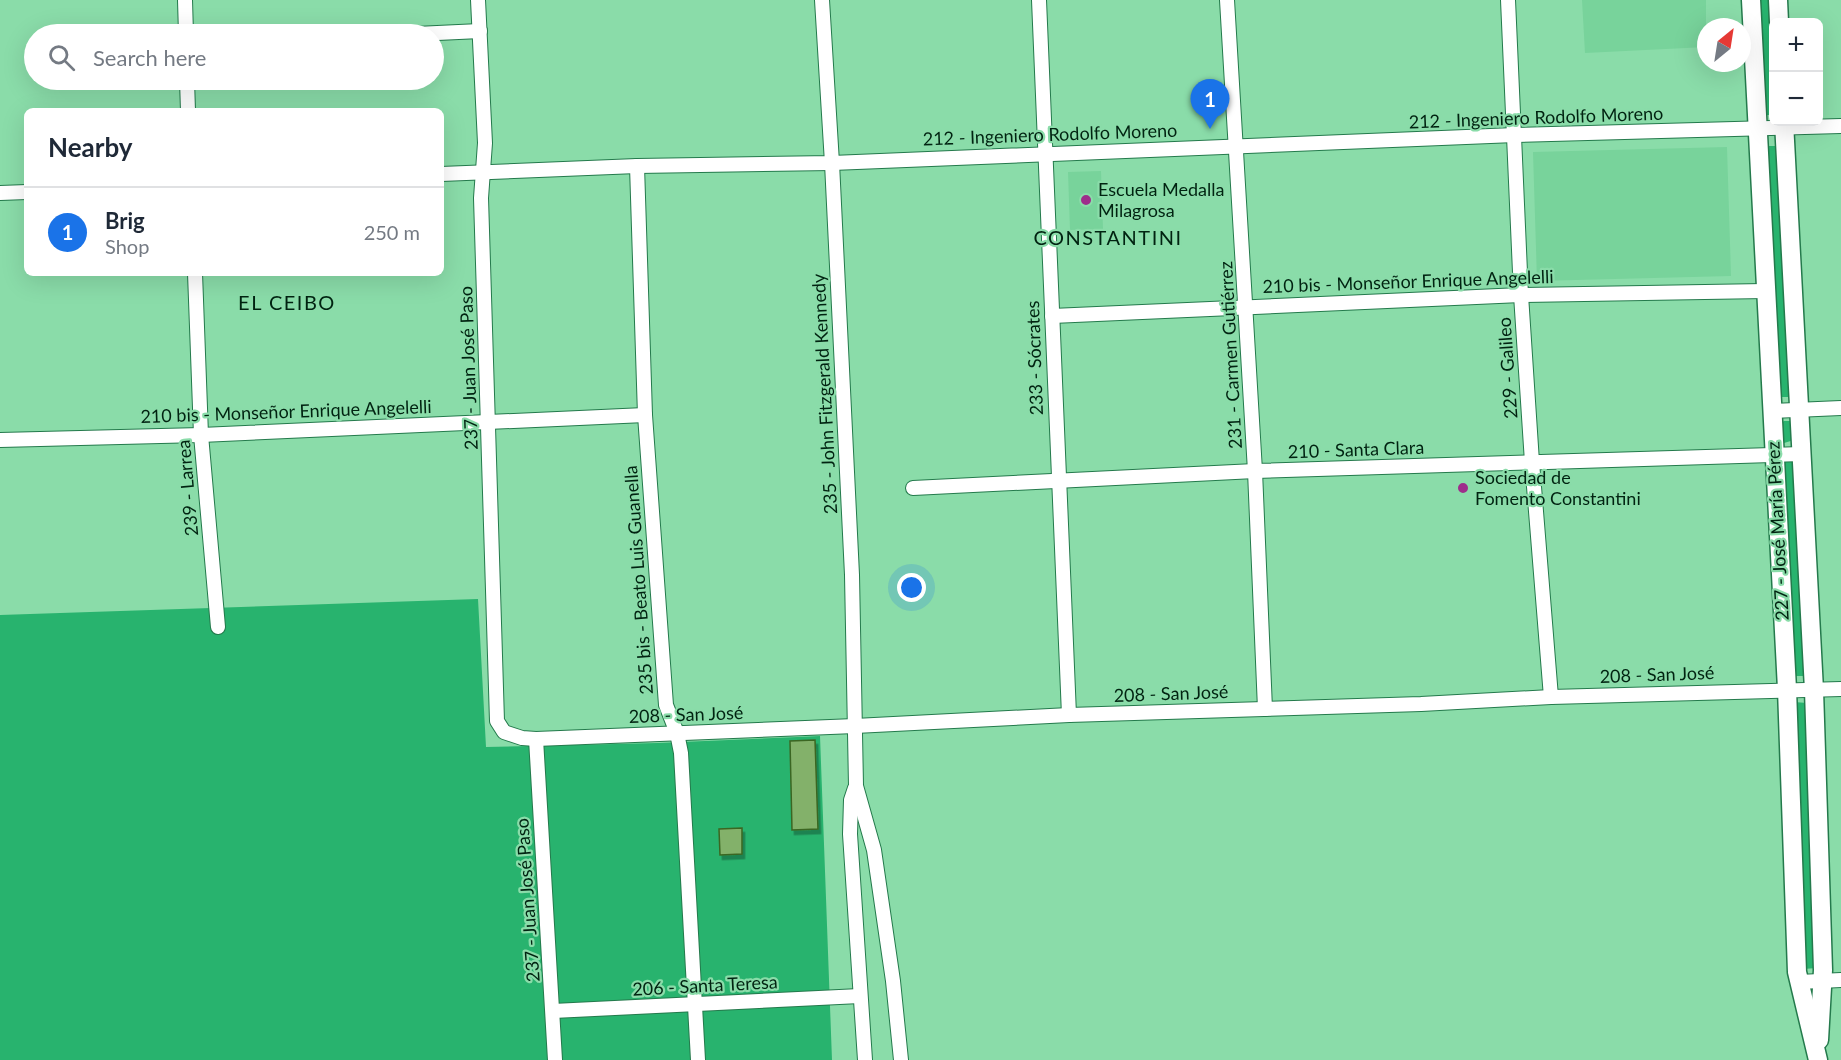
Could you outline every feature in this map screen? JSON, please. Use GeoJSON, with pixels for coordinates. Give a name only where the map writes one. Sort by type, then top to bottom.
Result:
{"type":"FeatureCollection","features":[{"type":"Feature","properties":{"kind":"street"},"geometry":{"type":"LineString","coordinates":[[185,0],[186,24]]}},
{"type":"Feature","properties":{"kind":"street","name":"237 - Juan José Paso"},"geometry":{"type":"LineString","coordinates":[[478,0],[485,142],[481,198],[497,721],[504,732]]}},
{"type":"Feature","properties":{"kind":"street","name":"235 - John Fitzgerald Kennedy"},"geometry":{"type":"LineString","coordinates":[[822,0],[852,575],[856,786],[874,850],[893,981],[901,1060]]}},
{"type":"Feature","properties":{"kind":"street","name":"233 - Sócrates"},"geometry":{"type":"LineString","coordinates":[[1039,0],[1069,715]]}},
{"type":"Feature","properties":{"kind":"street","name":"231 - Carmen Gutiérrez"},"geometry":{"type":"LineString","coordinates":[[1227,0],[1256,471],[1265,709]]}},
{"type":"Feature","properties":{"kind":"street","name":"229 - Galileo"},"geometry":{"type":"LineString","coordinates":[[1508,0],[1521,295],[1551,697]]}},
{"type":"Feature","properties":{"kind":"street","name":"227 - José María Pérez"},"geometry":{"type":"LineString","coordinates":[[1751,0],[1786,689],[1797,972],[1818,1060]]}},
{"type":"Feature","properties":{"kind":"street"},"geometry":{"type":"LineString","coordinates":[[1778,0],[1779,18]]}},
{"type":"Feature","properties":{"kind":"street"},"geometry":{"type":"LineString","coordinates":[[444,33],[480,31]]}},
{"type":"Feature","properties":{"kind":"street"},"geometry":{"type":"LineString","coordinates":[[188,90],[189,108]]}},
{"type":"Feature","properties":{"kind":"street","name":"212 - Ingeniero Rodolfo Moreno"},"geometry":{"type":"LineString","coordinates":[[444,174],[638,166],[832,163],[1515,135],[1758,130],[1779,126]]}},
{"type":"Feature","properties":{"kind":"street","name":"227 - José María Pérez"},"geometry":{"type":"LineString","coordinates":[[1784,126],[1814,690],[1822,981],[1818,1060]]}},
{"type":"Feature","properties":{"kind":"street","name":"212 - Ingeniero Rodolfo Moreno"},"geometry":{"type":"LineString","coordinates":[[1823,126],[1841,126]]}},
{"type":"Feature","properties":{"kind":"street","name":"235 bis - Beato Luis Guanella"},"geometry":{"type":"LineString","coordinates":[[638,166],[645,415],[666,705],[677,734],[681,753],[698,1060]]}},
{"type":"Feature","properties":{"kind":"street"},"geometry":{"type":"LineString","coordinates":[[0,194],[24,192]]}},
{"type":"Feature","properties":{"kind":"street","name":"239 - Larrea"},"geometry":{"type":"LineString","coordinates":[[195,276],[201,435],[219,627]]}},
{"type":"Feature","properties":{"kind":"street","name":"210 bis - Monseñor Enrique Angelelli"},"geometry":{"type":"LineString","coordinates":[[1052,316],[1521,295],[1765,291]]}},
{"type":"Feature","properties":{"kind":"street"},"geometry":{"type":"LineString","coordinates":[[1771,411],[1841,408]]}},
{"type":"Feature","properties":{"kind":"street","name":"210 bis - Monseñor Enrique Angelelli"},"geometry":{"type":"LineString","coordinates":[[0,440],[201,435],[645,415]]}},
{"type":"Feature","properties":{"kind":"street","name":"210 - Santa Clara"},"geometry":{"type":"LineString","coordinates":[[913,488],[1256,471],[1801,454]]}},
{"type":"Feature","properties":{"kind":"street","name":"208 - San José"},"geometry":{"type":"LineString","coordinates":[[504,732],[522,738],[536,739],[1069,715],[1841,688]]}},
{"type":"Feature","properties":{"kind":"street","name":"237 - Juan José Paso"},"geometry":{"type":"LineString","coordinates":[[536,739],[555,1060]]}},
{"type":"Feature","properties":{"kind":"street","name":"235 - John Fitzgerald Kennedy"},"geometry":{"type":"LineString","coordinates":[[856,786],[851,800],[850,834],[865,1060]]}},
{"type":"Feature","properties":{"kind":"street"},"geometry":{"type":"LineString","coordinates":[[1799,982],[1841,980]]}},
{"type":"Feature","properties":{"kind":"street","name":"206 - Santa Teresa"},"geometry":{"type":"LineString","coordinates":[[553,1011],[860,996]]}},
{"type":"Feature","properties":{"kind":"shaded area"},"geometry":{"type":"Polygon","coordinates":[[[1582,0],[1706,0],[1706,18],[1697,18],[1697,47],[1585,53],[1582,0]]]}},
{"type":"Feature","properties":{"kind":"shaded area"},"geometry":{"type":"Polygon","coordinates":[[[1757,0],[1773,0],[1773,18],[1769,18],[1769,115],[1764,115],[1757,0]]]}},
{"type":"Feature","properties":{"kind":"shaded area"},"geometry":{"type":"Polygon","coordinates":[[[1765,146],[1780,146],[1790,397],[1776,397],[1765,146]]]}},
{"type":"Feature","properties":{"kind":"shaded area"},"geometry":{"type":"Polygon","coordinates":[[[1727,147],[1731,276],[1537,281],[1533,152],[1727,147]]]}},
{"type":"Feature","properties":{"kind":"shaded area","name":"Escuela Medalla Milagrosa"},"geometry":{"type":"Polygon","coordinates":[[[1101,171],[1103,229],[1070,230],[1068,172],[1101,171]]]}},
{"type":"Feature","properties":{"kind":"shaded area"},"geometry":{"type":"Polygon","coordinates":[[[1784,421],[1794,424],[1794,440],[1784,443],[1781,440],[1781,423],[1784,421]]]}},
{"type":"Feature","properties":{"kind":"shaded area"},"geometry":{"type":"Polygon","coordinates":[[[1796,461],[1807,676],[1792,676],[1782,462],[1796,461]]]}},
{"type":"Feature","properties":{"kind":"shaded area"},"geometry":{"type":"Polygon","coordinates":[[[478,599],[486,747],[820,736],[832,1060],[0,1060],[0,615],[478,599]]]}},
{"type":"Feature","properties":{"kind":"shaded area"},"geometry":{"type":"Polygon","coordinates":[[[1794,702],[1807,703],[1817,968],[1803,969],[1794,702]]]}},
{"type":"Feature","properties":{"kind":"building"},"geometry":{"type":"Polygon","coordinates":[[[815,740],[818,829],[792,830],[790,741],[815,740]]]}},
{"type":"Feature","properties":{"kind":"building"},"geometry":{"type":"Polygon","coordinates":[[[742,828],[742,854],[720,855],[719,829],[742,828]]]}},
{"type":"Feature","properties":{"kind":"place","name":"Brig"},"geometry":{"type":"Point","coordinates":[1210,129]}},
{"type":"Feature","properties":{"kind":"place","name":"Escuela Medalla Milagrosa"},"geometry":{"type":"Point","coordinates":[1086,200]}},
{"type":"Feature","properties":{"kind":"place","name":"Sociedad de Fomento Constantini"},"geometry":{"type":"Point","coordinates":[1463,488]}},
{"type":"Feature","properties":{"kind":"district","name":"CONSTANTINI"},"geometry":{"type":"Point","coordinates":[1108,238]}},
{"type":"Feature","properties":{"kind":"district","name":"EL CEIBO"},"geometry":{"type":"Point","coordinates":[287,303]}}]}
